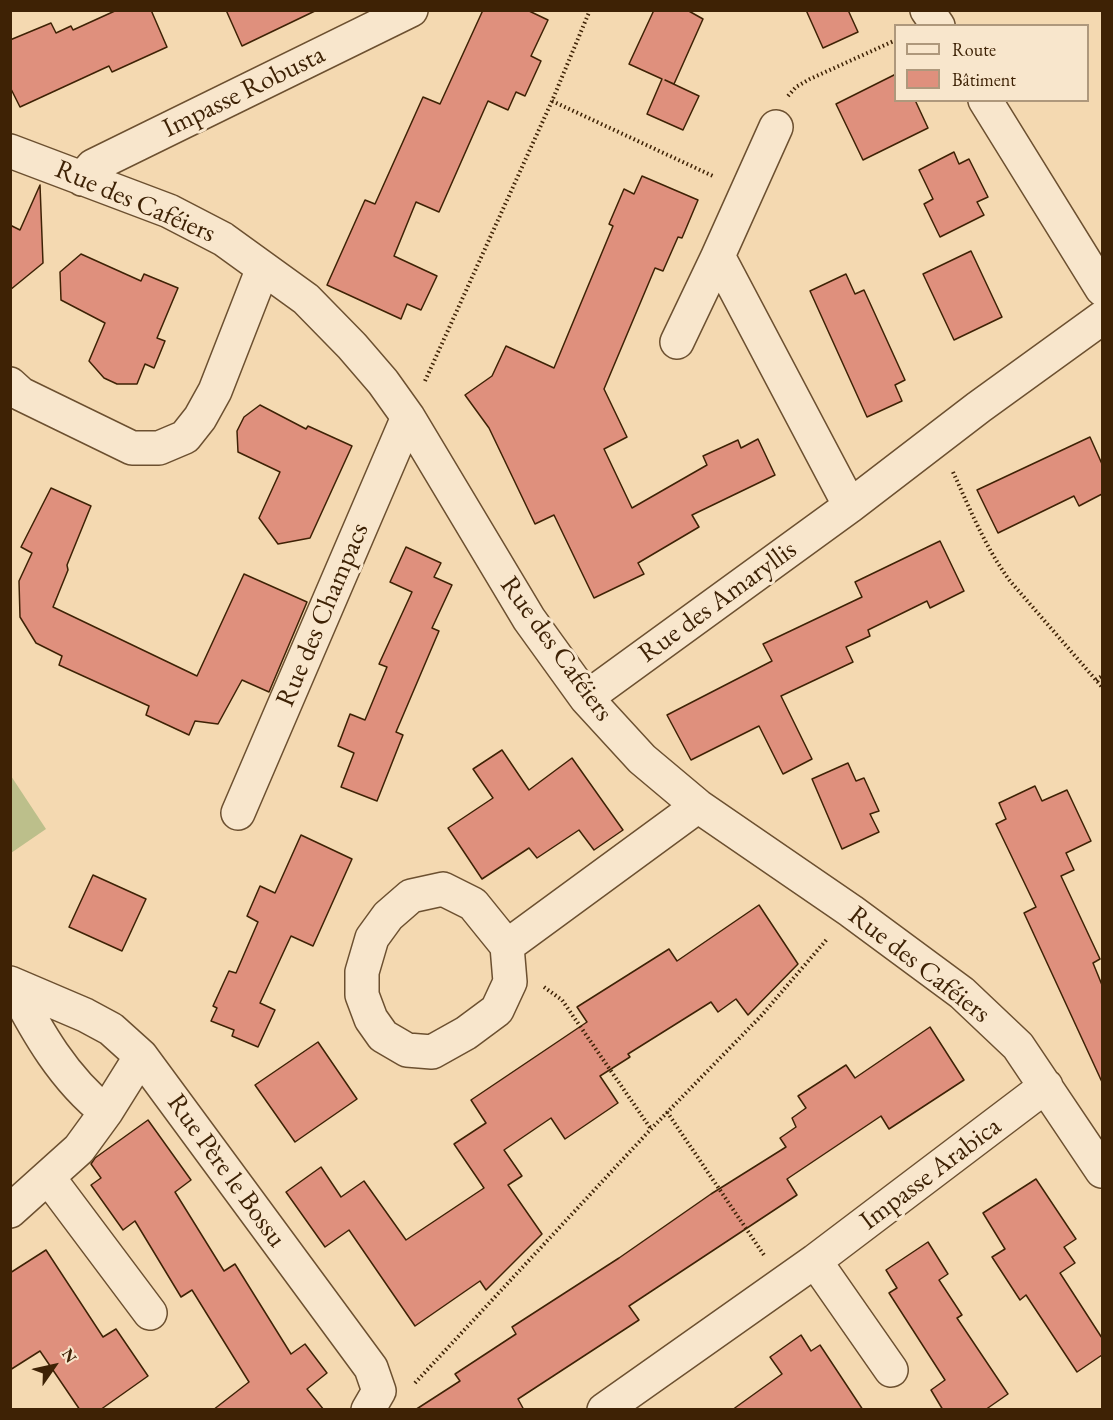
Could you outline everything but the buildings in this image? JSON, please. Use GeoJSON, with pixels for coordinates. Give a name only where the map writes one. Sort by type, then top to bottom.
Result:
{"type":"FeatureCollection","features":[{"type":"Feature","properties":{"kind":"street","name":"Impasse Robusta"},"geometry":{"type":"LineString","coordinates":[[82,179],[93,166],[411,10]]}},
{"type":"Feature","properties":{"kind":"street"},"geometry":{"type":"LineString","coordinates":[[927,10],[937,24]]}},
{"type":"Feature","properties":{"kind":"street"},"geometry":{"type":"LineString","coordinates":[[986,102],[1102,289]]}},
{"type":"Feature","properties":{"kind":"street"},"geometry":{"type":"LineString","coordinates":[[677,342],[776,127]]}},
{"type":"Feature","properties":{"kind":"street","name":"Rue des Caféiers"},"geometry":{"type":"LineString","coordinates":[[10,151],[169,212],[223,239],[306,299],[345,338],[383,382],[408,417],[529,619],[586,698],[642,759],[698,806],[851,910],[962,993],[1018,1046],[1102,1171]]}},
{"type":"Feature","properties":{"kind":"street"},"geometry":{"type":"LineString","coordinates":[[718,256],[850,506]]}},
{"type":"Feature","properties":{"kind":"street"},"geometry":{"type":"LineString","coordinates":[[10,384],[21,394],[132,448],[159,448],[185,437],[200,418],[214,391],[263,268]]}},
{"type":"Feature","properties":{"kind":"street","name":"Rue des Amaryllis"},"geometry":{"type":"LineString","coordinates":[[586,698],[850,506],[938,438],[1102,318]]}},
{"type":"Feature","properties":{"kind":"street","name":"Rue des Champacs"},"geometry":{"type":"LineString","coordinates":[[238,813],[408,417]]}},
{"type":"Feature","properties":{"kind":"street"},"geometry":{"type":"LineString","coordinates":[[507,946],[698,806]]}},
{"type":"Feature","properties":{"kind":"street"},"geometry":{"type":"LineString","coordinates":[[443,889],[473,904],[507,946],[510,982],[497,1010],[466,1033],[432,1052],[407,1050],[383,1036],[371,1019],[363,995],[362,972],[372,938],[388,916],[411,896],[443,889]]}},
{"type":"Feature","properties":{"kind":"street","name":"Rue Père le Bossu"},"geometry":{"type":"LineString","coordinates":[[12,984],[111,1029],[141,1056],[371,1368],[373,1400]]}},
{"type":"Feature","properties":{"kind":"street","name":"Rue Père le Bossu"},"geometry":{"type":"LineString","coordinates":[[12,984],[36,1030],[63,1068],[89,1099],[106,1112]]}},
{"type":"Feature","properties":{"kind":"street"},"geometry":{"type":"LineString","coordinates":[[10,1211],[79,1149],[106,1112],[141,1056]]}},
{"type":"Feature","properties":{"kind":"street","name":"Impasse Arabica"},"geometry":{"type":"LineString","coordinates":[[604,1410],[815,1261],[1046,1086]]}},
{"type":"Feature","properties":{"kind":"street"},"geometry":{"type":"LineString","coordinates":[[48,1177],[150,1313]]}},
{"type":"Feature","properties":{"kind":"street"},"geometry":{"type":"LineString","coordinates":[[815,1261],[891,1370]]}},
{"type":"Feature","properties":{"kind":"path"},"geometry":{"type":"LineString","coordinates":[[408,417],[552,101],[590,10]]}},
{"type":"Feature","properties":{"kind":"path"},"geometry":{"type":"LineString","coordinates":[[776,127],[787,98],[796,87],[894,41]]}},
{"type":"Feature","properties":{"kind":"path"},"geometry":{"type":"LineString","coordinates":[[552,101],[746,192]]}},
{"type":"Feature","properties":{"kind":"path"},"geometry":{"type":"LineString","coordinates":[[938,438],[988,549],[998,565],[1102,687]]}},
{"type":"Feature","properties":{"kind":"path"},"geometry":{"type":"LineString","coordinates":[[1096,680],[1102,676]]}},
{"type":"Feature","properties":{"kind":"path"},"geometry":{"type":"LineString","coordinates":[[373,1400],[408,1387],[421,1377],[667,1112],[761,1016],[851,910]]}},
{"type":"Feature","properties":{"kind":"path"},"geometry":{"type":"LineString","coordinates":[[510,982],[529,982],[547,988],[562,1000],[651,1129]]}},
{"type":"Feature","properties":{"kind":"path"},"geometry":{"type":"LineString","coordinates":[[667,1112],[783,1283]]}},
{"type":"Feature","properties":{"kind":"green space"},"geometry":{"type":"Polygon","coordinates":[[[11,776],[46,829],[10,853],[11,776]]]}}]}
